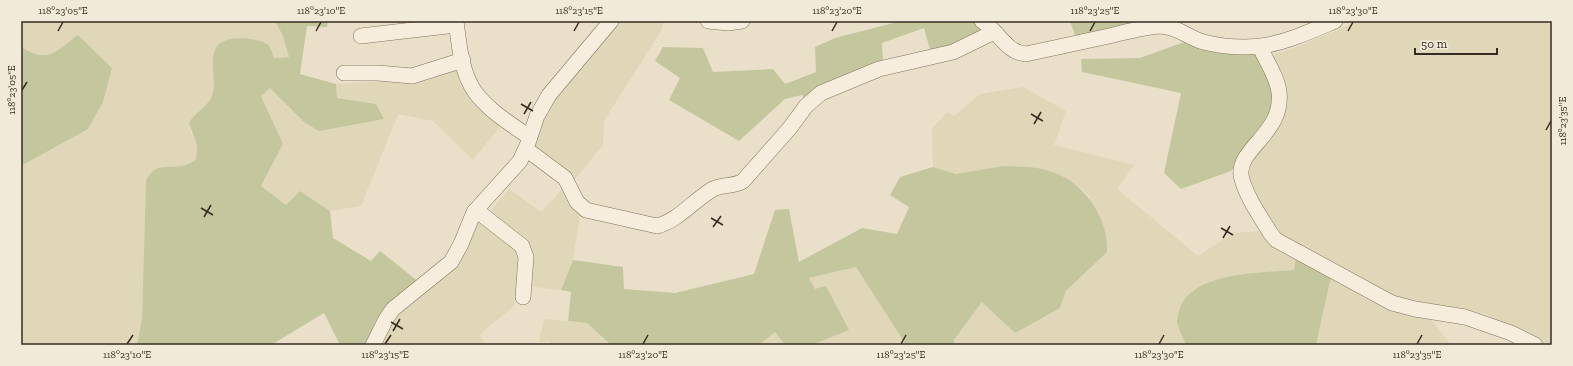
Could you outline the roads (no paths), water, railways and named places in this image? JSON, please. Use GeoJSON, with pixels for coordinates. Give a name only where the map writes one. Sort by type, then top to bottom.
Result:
{"type":"FeatureCollection","features":[{"type":"Feature","properties":{"kind":"street"},"geometry":{"type":"LineString","coordinates":[[373,345],[386,319],[393,309],[451,262],[476,210],[516,165],[528,143],[537,116],[552,92],[611,21]]}},
{"type":"Feature","properties":{"kind":"street"},"geometry":{"type":"LineString","coordinates":[[708,21],[728,23],[742,21]]}},
{"type":"Feature","properties":{"kind":"street"},"geometry":{"type":"LineString","coordinates":[[361,36],[456,23],[463,60],[471,84],[477,94],[493,111],[565,178],[577,202],[586,210],[657,226],[668,222],[713,189],[736,185],[743,181],[789,129],[806,106],[821,93],[879,69],[953,52],[990,25],[1010,48],[1017,52],[1026,54],[1138,29],[1161,26],[1174,29],[1196,40],[1217,45],[1260,47],[1291,40],[1335,21]]}},
{"type":"Feature","properties":{"kind":"street"},"geometry":{"type":"LineString","coordinates":[[1260,47],[1277,83],[1279,106],[1271,127],[1246,158],[1241,173],[1244,185],[1271,234],[1276,240],[1392,303],[1415,309],[1465,317],[1511,333],[1535,345]]}},
{"type":"Feature","properties":{"kind":"street"},"geometry":{"type":"LineString","coordinates":[[344,74],[378,73],[412,76],[463,60]]}},
{"type":"Feature","properties":{"kind":"street"},"geometry":{"type":"LineString","coordinates":[[476,210],[522,246],[526,257],[524,296]]}}]}
